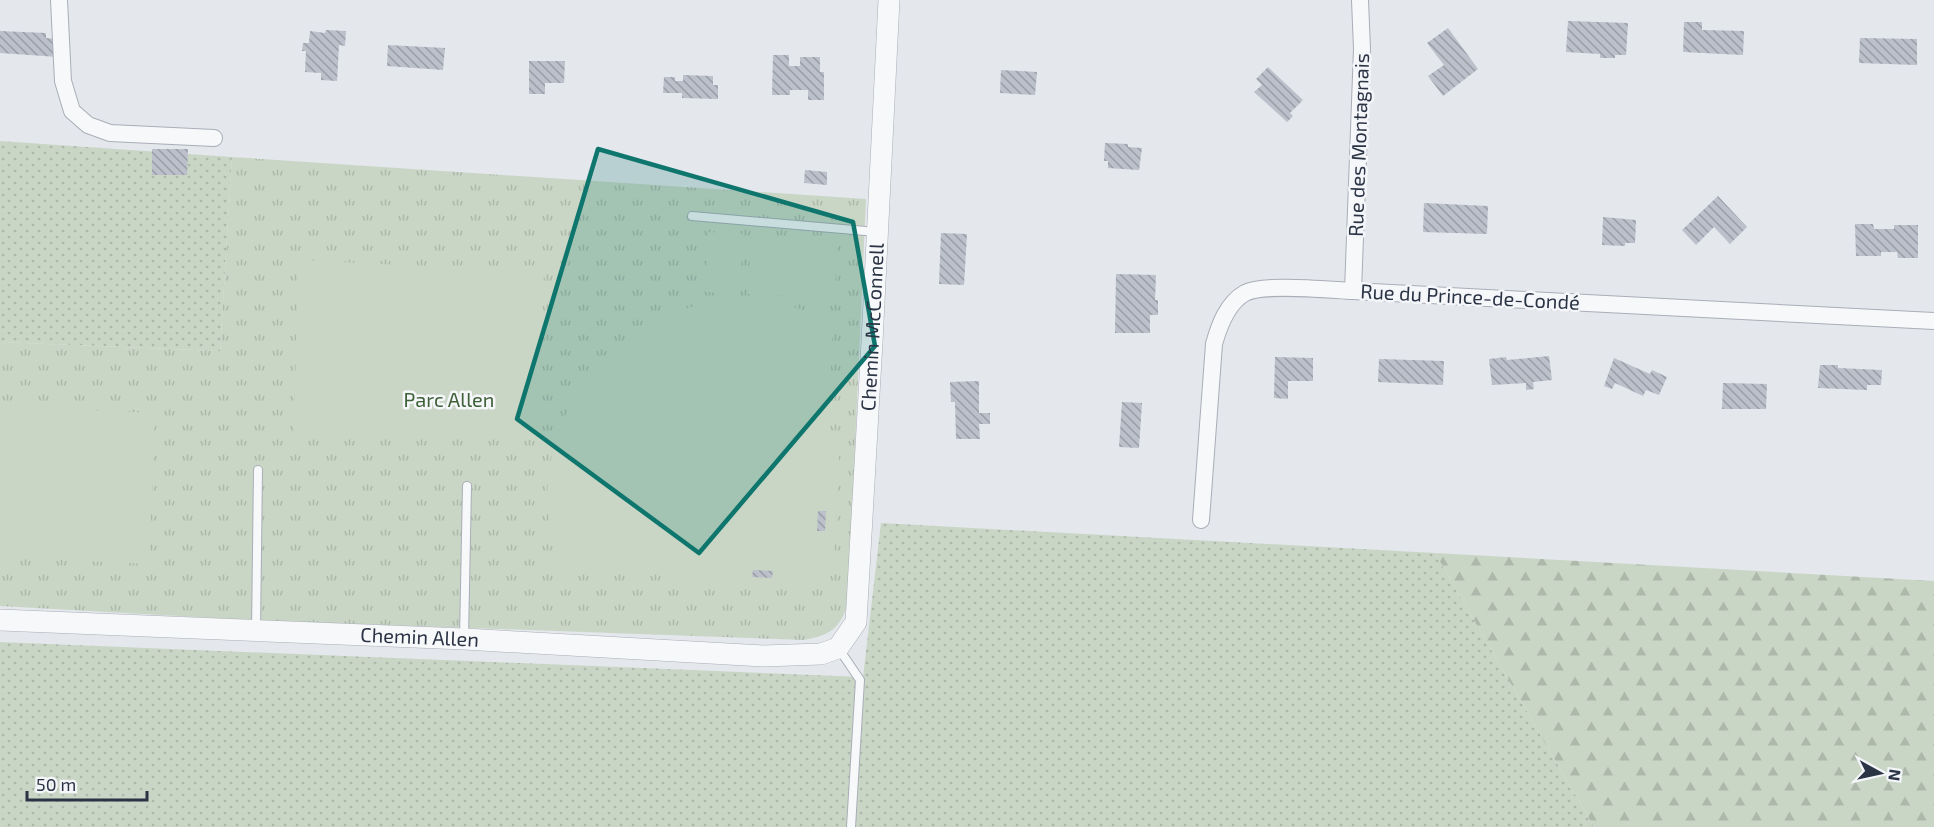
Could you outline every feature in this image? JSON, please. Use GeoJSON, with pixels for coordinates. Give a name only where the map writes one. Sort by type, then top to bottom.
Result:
{"type":"FeatureCollection","features":[{"type":"Feature","properties":{"kind":"street"},"geometry":{"type":"LineString","coordinates":[[59,0],[63,81],[72,111],[87,125],[110,133],[214,138]]}},
{"type":"Feature","properties":{"kind":"street","name":"Chemin McConnell"},"geometry":{"type":"LineString","coordinates":[[838,648],[855,622],[889,0]]}},
{"type":"Feature","properties":{"kind":"street","name":"Rue des Montagnais"},"geometry":{"type":"LineString","coordinates":[[1353,291],[1362,49],[1360,0]]}},
{"type":"Feature","properties":{"kind":"street","name":"Rue du Prince-de-Condé"},"geometry":{"type":"LineString","coordinates":[[1201,520],[1211,368],[1220,322],[1233,304],[1245,293],[1265,287],[1934,321]]}},
{"type":"Feature","properties":{"kind":"street","name":"Chemin Allen"},"geometry":{"type":"LineString","coordinates":[[0,620],[464,639],[763,656],[821,654],[838,648]]}},
{"type":"Feature","properties":{"kind":"lane"},"geometry":{"type":"LineString","coordinates":[[692,216],[877,232]]}},
{"type":"Feature","properties":{"kind":"lane"},"geometry":{"type":"LineString","coordinates":[[256,631],[258,470]]}},
{"type":"Feature","properties":{"kind":"lane"},"geometry":{"type":"LineString","coordinates":[[464,639],[467,486]]}},
{"type":"Feature","properties":{"kind":"lane"},"geometry":{"type":"LineString","coordinates":[[838,648],[860,680],[851,827]]}},
{"type":"Feature","properties":{"kind":"highlighted area"},"geometry":{"type":"Polygon","coordinates":[[[598,149],[853,222],[875,346],[699,553],[517,419],[598,149]]]}},
{"type":"Feature","properties":{"kind":"green space"},"geometry":{"type":"Polygon","coordinates":[[[0,141],[232,157],[220,351],[0,342],[0,141]]]}},
{"type":"Feature","properties":{"kind":"green space","name":"Parc Allen"},"geometry":{"type":"Polygon","coordinates":[[[232,157],[866,199],[848,603],[837,625],[821,636],[804,640],[250,620],[0,606],[0,342],[220,351],[232,157]]]}},
{"type":"Feature","properties":{"kind":"green space"},"geometry":{"type":"Polygon","coordinates":[[[708,232],[743,234],[740,294],[705,292],[708,232]]]}},
{"type":"Feature","properties":{"kind":"green space"},"geometry":{"type":"Polygon","coordinates":[[[751,235],[837,239],[835,298],[748,294],[751,235]]]}},
{"type":"Feature","properties":{"kind":"green space"},"geometry":{"type":"Polygon","coordinates":[[[298,260],[544,272],[536,440],[294,432],[298,260]]]}},
{"type":"Feature","properties":{"kind":"green space"},"geometry":{"type":"Polygon","coordinates":[[[736,300],[785,305],[833,320],[828,435],[840,435],[834,567],[810,590],[676,585],[677,573],[562,567],[549,517],[549,477],[554,446],[565,417],[580,389],[599,365],[622,344],[648,326],[691,307],[736,300]]]}},
{"type":"Feature","properties":{"kind":"green space"},"geometry":{"type":"Polygon","coordinates":[[[0,406],[155,413],[149,564],[0,557],[0,406]]]}},
{"type":"Feature","properties":{"kind":"green space"},"geometry":{"type":"Polygon","coordinates":[[[881,523],[1435,553],[1594,827],[0,827],[0,642],[863,677],[881,523]]]}},
{"type":"Feature","properties":{"kind":"green space"},"geometry":{"type":"Polygon","coordinates":[[[1435,553],[1934,581],[1934,827],[1594,827],[1435,553]]]}},
{"type":"Feature","properties":{"kind":"building"},"geometry":{"type":"Polygon","coordinates":[[[1568,21],[1628,23],[1626,55],[1600,58],[1600,54],[1566,52],[1568,21]]]}},
{"type":"Feature","properties":{"kind":"building"},"geometry":{"type":"Polygon","coordinates":[[[1684,22],[1702,22],[1702,30],[1744,31],[1743,55],[1683,52],[1684,22]]]}},
{"type":"Feature","properties":{"kind":"building"},"geometry":{"type":"Polygon","coordinates":[[[1448,28],[1478,69],[1443,96],[1428,76],[1444,65],[1427,43],[1448,28]]]}},
{"type":"Feature","properties":{"kind":"building"},"geometry":{"type":"Polygon","coordinates":[[[326,30],[346,31],[345,46],[339,45],[337,81],[321,80],[321,73],[305,72],[306,51],[302,51],[303,43],[309,43],[310,31],[325,33],[326,30]]]}},
{"type":"Feature","properties":{"kind":"building"},"geometry":{"type":"Polygon","coordinates":[[[0,31],[46,33],[46,38],[58,39],[58,57],[0,53],[0,31]]]}},
{"type":"Feature","properties":{"kind":"building"},"geometry":{"type":"Polygon","coordinates":[[[1860,38],[1917,39],[1917,65],[1859,63],[1860,38]]]}},
{"type":"Feature","properties":{"kind":"building"},"geometry":{"type":"Polygon","coordinates":[[[388,45],[445,48],[443,70],[387,66],[388,45]]]}},
{"type":"Feature","properties":{"kind":"building"},"geometry":{"type":"Polygon","coordinates":[[[773,55],[789,55],[789,66],[800,66],[800,57],[820,57],[820,72],[824,72],[824,100],[808,100],[808,90],[790,90],[790,95],[772,95],[773,55]]]}},
{"type":"Feature","properties":{"kind":"building"},"geometry":{"type":"Polygon","coordinates":[[[529,61],[565,61],[564,83],[545,83],[545,94],[529,94],[529,61]]]}},
{"type":"Feature","properties":{"kind":"building"},"geometry":{"type":"Polygon","coordinates":[[[1268,67],[1303,100],[1290,113],[1293,116],[1287,122],[1254,92],[1262,85],[1256,79],[1268,67]]]}},
{"type":"Feature","properties":{"kind":"building"},"geometry":{"type":"Polygon","coordinates":[[[1001,70],[1037,72],[1035,95],[1000,93],[1001,70]]]}},
{"type":"Feature","properties":{"kind":"building"},"geometry":{"type":"Polygon","coordinates":[[[683,75],[713,76],[713,85],[718,85],[718,99],[682,98],[682,93],[663,93],[664,77],[675,77],[675,81],[683,81],[683,75]]]}},
{"type":"Feature","properties":{"kind":"building"},"geometry":{"type":"Polygon","coordinates":[[[1105,143],[1128,144],[1128,147],[1142,148],[1139,170],[1108,168],[1108,161],[1104,161],[1105,143]]]}},
{"type":"Feature","properties":{"kind":"building"},"geometry":{"type":"Polygon","coordinates":[[[152,149],[188,149],[187,175],[152,175],[152,149]]]}},
{"type":"Feature","properties":{"kind":"building"},"geometry":{"type":"Polygon","coordinates":[[[805,170],[827,172],[827,185],[804,183],[805,170]]]}},
{"type":"Feature","properties":{"kind":"building"},"geometry":{"type":"Polygon","coordinates":[[[1718,196],[1747,227],[1730,244],[1714,227],[1696,245],[1682,230],[1718,196]]]}},
{"type":"Feature","properties":{"kind":"building"},"geometry":{"type":"Polygon","coordinates":[[[1424,203],[1488,206],[1487,234],[1423,232],[1424,203]]]}},
{"type":"Feature","properties":{"kind":"building"},"geometry":{"type":"Polygon","coordinates":[[[1603,217],[1636,220],[1635,243],[1625,243],[1625,246],[1602,245],[1603,217]]]}},
{"type":"Feature","properties":{"kind":"building"},"geometry":{"type":"Polygon","coordinates":[[[1855,224],[1873,224],[1874,229],[1894,229],[1894,225],[1918,225],[1918,258],[1898,258],[1897,252],[1881,252],[1881,256],[1856,256],[1855,224]]]}},
{"type":"Feature","properties":{"kind":"building"},"geometry":{"type":"Polygon","coordinates":[[[941,233],[967,234],[964,285],[939,284],[941,233]]]}},
{"type":"Feature","properties":{"kind":"building"},"geometry":{"type":"Polygon","coordinates":[[[1116,274],[1156,275],[1155,300],[1158,300],[1158,315],[1150,315],[1150,333],[1115,333],[1116,274]]]}},
{"type":"Feature","properties":{"kind":"building"},"geometry":{"type":"Polygon","coordinates":[[[1549,356],[1552,380],[1533,382],[1534,389],[1526,390],[1526,383],[1492,385],[1489,359],[1506,357],[1507,360],[1549,356]]]}},
{"type":"Feature","properties":{"kind":"building"},"geometry":{"type":"Polygon","coordinates":[[[1275,357],[1313,358],[1313,381],[1288,381],[1288,399],[1274,398],[1275,357]]]}},
{"type":"Feature","properties":{"kind":"building"},"geometry":{"type":"Polygon","coordinates":[[[1614,358],[1650,374],[1652,370],[1667,377],[1659,395],[1646,390],[1643,396],[1615,383],[1612,389],[1604,386],[1614,358]]]}},
{"type":"Feature","properties":{"kind":"building"},"geometry":{"type":"Polygon","coordinates":[[[1379,359],[1444,361],[1443,385],[1378,382],[1379,359]]]}},
{"type":"Feature","properties":{"kind":"building"},"geometry":{"type":"Polygon","coordinates":[[[1820,365],[1882,370],[1881,385],[1867,385],[1867,390],[1818,388],[1820,365]]]}},
{"type":"Feature","properties":{"kind":"building"},"geometry":{"type":"Polygon","coordinates":[[[979,381],[979,413],[990,413],[990,424],[979,424],[980,439],[956,439],[955,402],[951,402],[950,382],[979,381]]]}},
{"type":"Feature","properties":{"kind":"building"},"geometry":{"type":"Polygon","coordinates":[[[1723,383],[1767,384],[1766,409],[1722,409],[1723,383]]]}},
{"type":"Feature","properties":{"kind":"building"},"geometry":{"type":"Polygon","coordinates":[[[1122,402],[1142,403],[1139,448],[1119,447],[1122,402]]]}},
{"type":"Feature","properties":{"kind":"building"},"geometry":{"type":"Polygon","coordinates":[[[818,511],[826,511],[825,531],[817,531],[818,511]]]}},
{"type":"Feature","properties":{"kind":"building"},"geometry":{"type":"Polygon","coordinates":[[[753,570],[773,571],[772,578],[752,577],[753,570]]]}}]}
